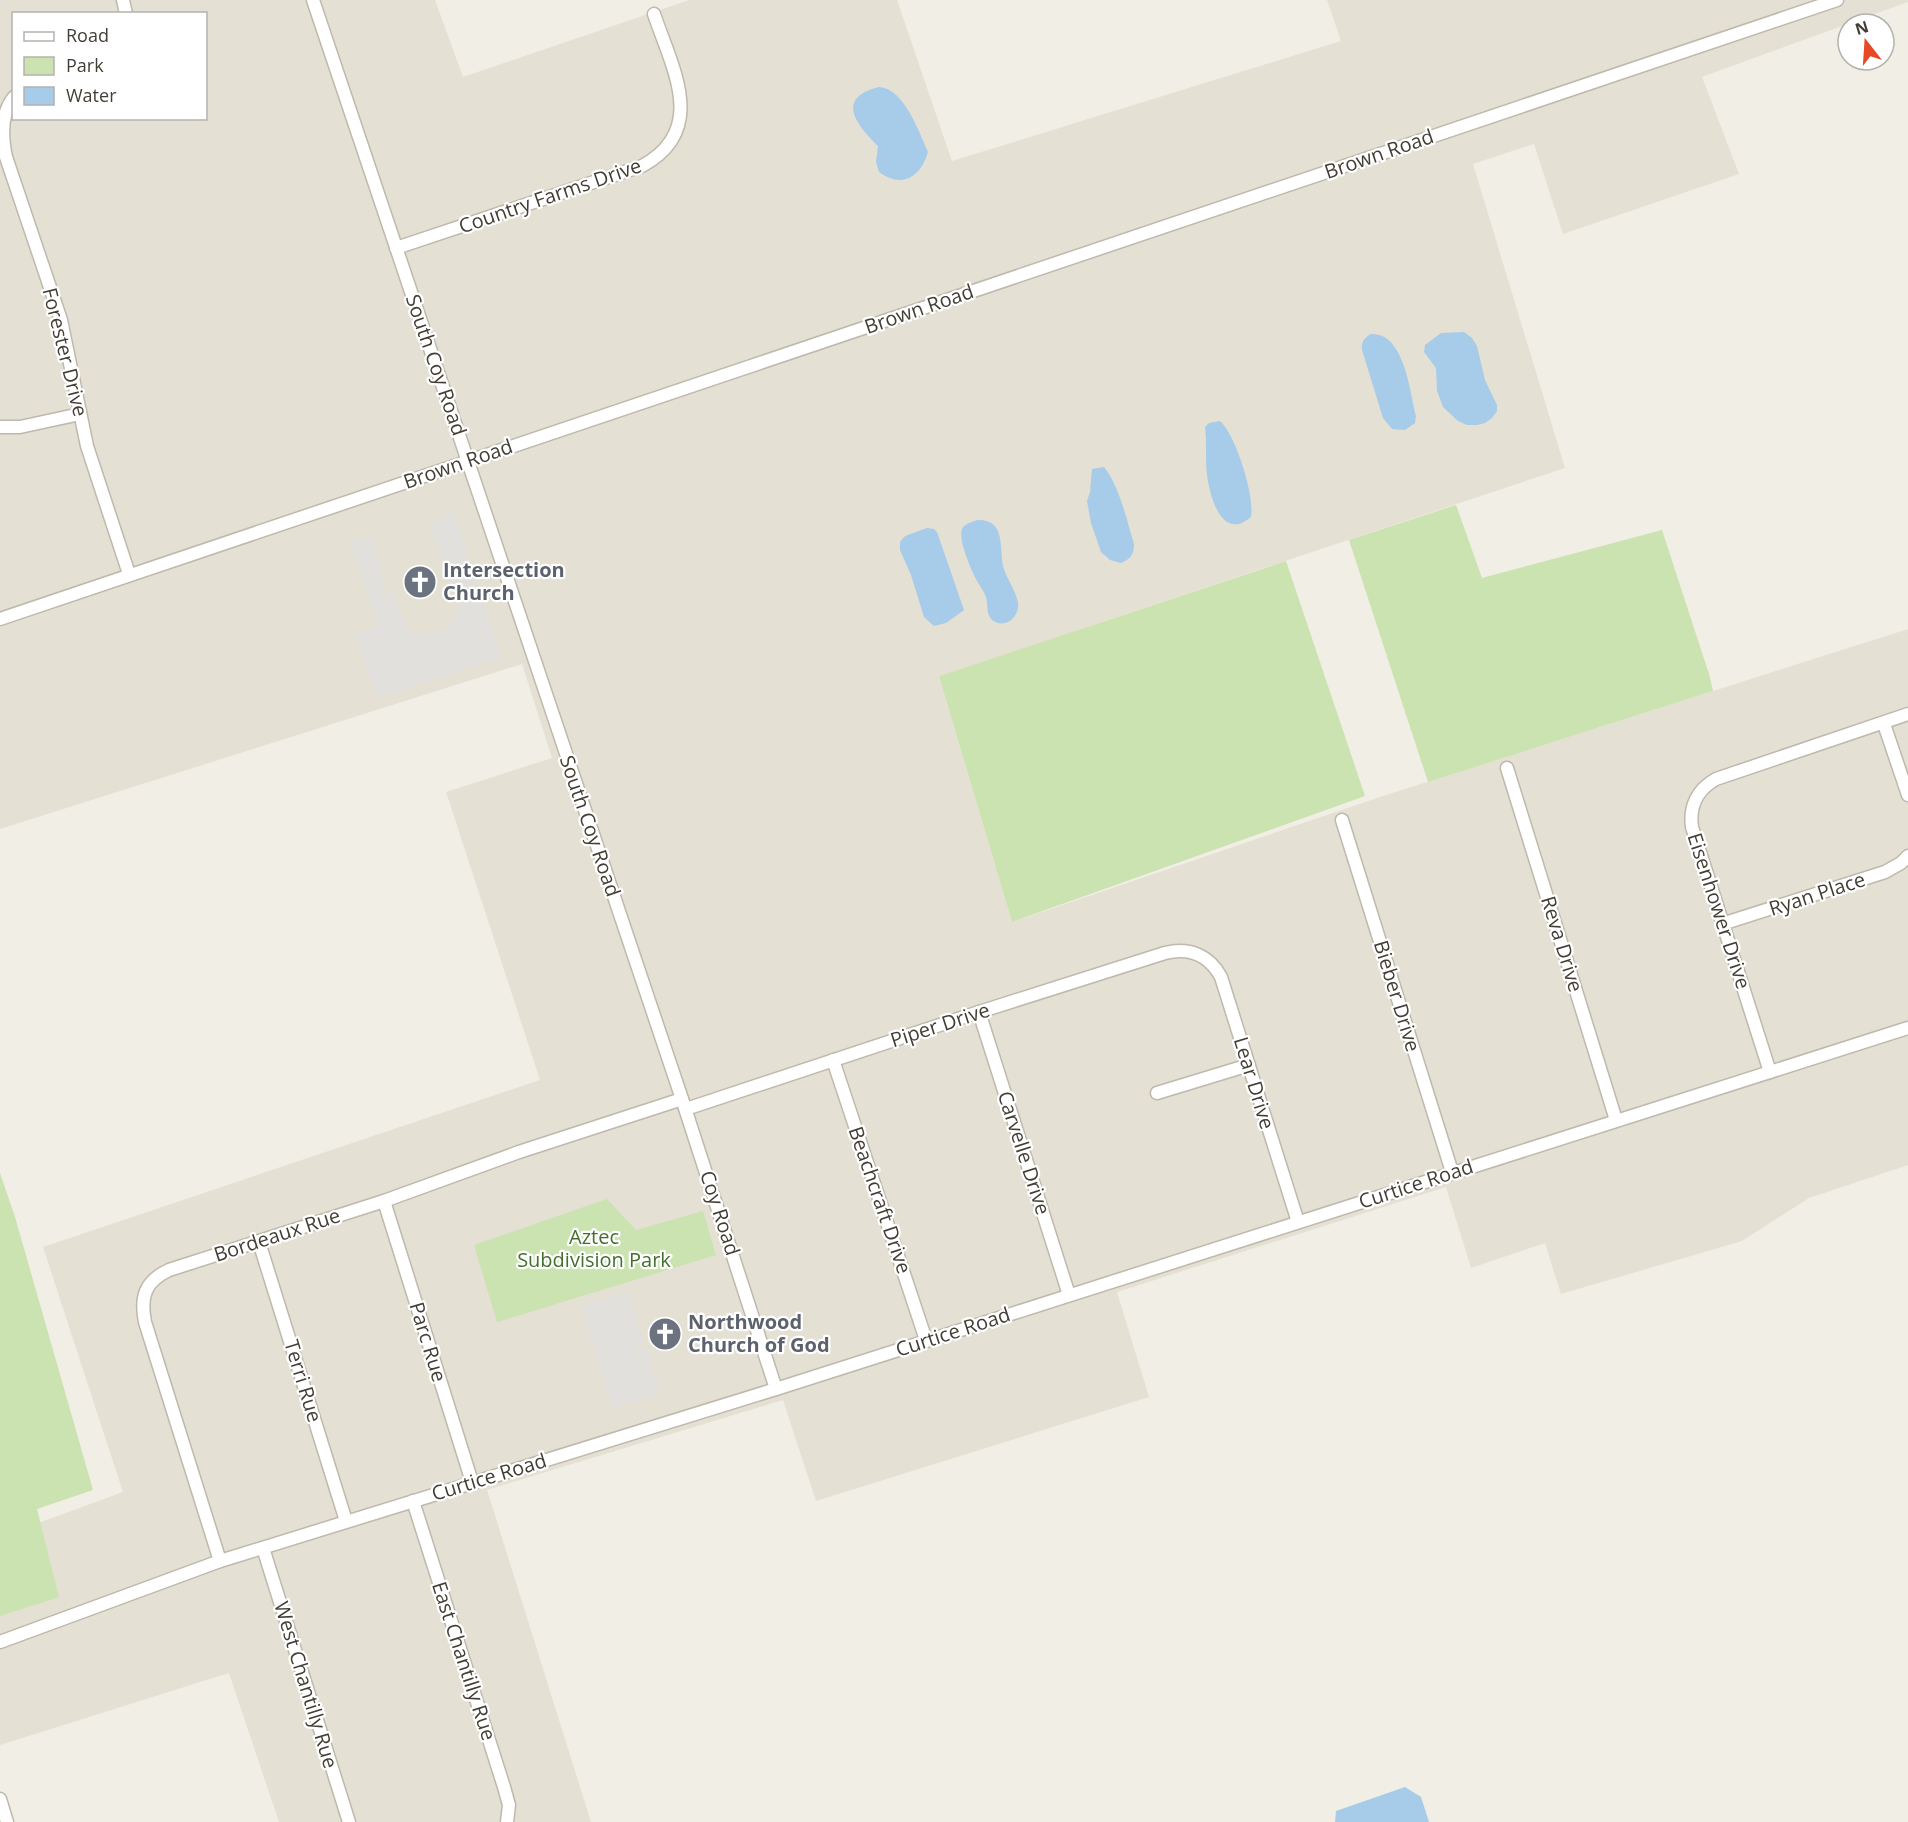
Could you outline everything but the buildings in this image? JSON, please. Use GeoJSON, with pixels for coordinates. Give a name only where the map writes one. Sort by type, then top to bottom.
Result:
{"type":"FeatureCollection","features":[{"type":"Feature","properties":{"kind":"street","name":"South Coy Road"},"geometry":{"type":"LineString","coordinates":[[313,0],[661,1037]]}},
{"type":"Feature","properties":{"kind":"street","name":"Brown Road"},"geometry":{"type":"LineString","coordinates":[[0,618],[1837,0]]}},
{"type":"Feature","properties":{"kind":"street","name":"Country Farms Drive"},"geometry":{"type":"LineString","coordinates":[[396,248],[642,166],[658,157],[675,135],[682,107],[678,86],[654,14]]}},
{"type":"Feature","properties":{"kind":"street","name":"Forester Drive"},"geometry":{"type":"LineString","coordinates":[[8,97],[3,142],[61,320],[94,471],[129,574]]}},
{"type":"Feature","properties":{"kind":"street"},"geometry":{"type":"LineString","coordinates":[[0,427],[20,427],[80,414]]}},
{"type":"Feature","properties":{"kind":"street","name":"Eisenhower Drive"},"geometry":{"type":"LineString","coordinates":[[1770,1072],[1692,827],[1691,811],[1701,791],[1711,782],[1723,776],[1884,724],[1908,714]]}},
{"type":"Feature","properties":{"kind":"street"},"geometry":{"type":"LineString","coordinates":[[1884,724],[1908,795]]}},
{"type":"Feature","properties":{"kind":"street","name":"Reva Drive"},"geometry":{"type":"LineString","coordinates":[[1507,768],[1616,1120]]}},
{"type":"Feature","properties":{"kind":"street","name":"Bieber Drive"},"geometry":{"type":"LineString","coordinates":[[1342,820],[1452,1172]]}},
{"type":"Feature","properties":{"kind":"street","name":"Ryan Place"},"geometry":{"type":"LineString","coordinates":[[1722,924],[1885,872],[1908,856]]}},
{"type":"Feature","properties":{"kind":"street","name":"Piper Drive"},"geometry":{"type":"LineString","coordinates":[[684,1104],[833,1060],[1165,953],[1180,950],[1197,954]]}},
{"type":"Feature","properties":{"kind":"street","name":"Lear Drive"},"geometry":{"type":"LineString","coordinates":[[1197,954],[1213,965],[1221,977],[1298,1222]]}},
{"type":"Feature","properties":{"kind":"street","name":"Carvelle Drive"},"geometry":{"type":"LineString","coordinates":[[980,1012],[1069,1294]]}},
{"type":"Feature","properties":{"kind":"street","name":"Curtice Road"},"geometry":{"type":"LineString","coordinates":[[0,1642],[220,1561],[776,1389],[1908,1028]]}},
{"type":"Feature","properties":{"kind":"street","name":"Coy Road"},"geometry":{"type":"LineString","coordinates":[[661,1037],[776,1389]]}},
{"type":"Feature","properties":{"kind":"street","name":"Beachcraft Drive"},"geometry":{"type":"LineString","coordinates":[[833,1060],[926,1340]]}},
{"type":"Feature","properties":{"kind":"street"},"geometry":{"type":"LineString","coordinates":[[1157,1093],[1249,1065]]}},
{"type":"Feature","properties":{"kind":"street","name":"Bordeaux Rue"},"geometry":{"type":"LineString","coordinates":[[220,1561],[145,1322],[142,1303],[151,1282],[160,1274],[384,1201],[519,1152],[684,1104]]}},
{"type":"Feature","properties":{"kind":"street","name":"Parc Rue"},"geometry":{"type":"LineString","coordinates":[[384,1201],[472,1482]]}},
{"type":"Feature","properties":{"kind":"street","name":"Terri Rue"},"geometry":{"type":"LineString","coordinates":[[259,1242],[346,1521]]}},
{"type":"Feature","properties":{"kind":"street","name":"East Chantilly Rue"},"geometry":{"type":"LineString","coordinates":[[413,1500],[504,1787],[508,1805],[507,1822]]}},
{"type":"Feature","properties":{"kind":"street","name":"West Chantilly Rue"},"geometry":{"type":"LineString","coordinates":[[263,1548],[349,1822]]}},
{"type":"Feature","properties":{"kind":"street"},"geometry":{"type":"LineString","coordinates":[[0,1799],[7,1822]]}},
{"type":"Feature","properties":{"kind":"shaded area"},"geometry":{"type":"Polygon","coordinates":[[[0,0],[435,0],[463,77],[689,0],[897,0],[952,161],[1341,41],[1327,0],[1908,0],[1908,2],[1881,12],[1836,12],[1836,28],[1702,77],[1739,174],[1563,234],[1534,144],[1473,164],[1565,468],[939,676],[1012,922],[1380,797],[1908,629],[1908,1165],[1809,1198],[1742,1241],[1561,1294],[1545,1243],[1471,1268],[1446,1187],[1117,1292],[1149,1397],[816,1501],[783,1400],[487,1490],[591,1822],[279,1822],[229,1673],[0,1745],[0,1537],[123,1492],[43,1247],[540,1080],[446,792],[552,758],[522,664],[0,829],[0,0]]]}},
{"type":"Feature","properties":{"kind":"shaded area"},"geometry":{"type":"Polygon","coordinates":[[[454,513],[501,657],[377,698],[355,634],[379,626],[350,542],[371,536],[386,583],[380,585],[383,593],[393,590],[407,630],[413,633],[442,631],[448,628],[460,600],[446,573],[429,522],[454,513]]]}},
{"type":"Feature","properties":{"kind":"shaded area"},"geometry":{"type":"Polygon","coordinates":[[[628,1292],[644,1343],[635,1345],[636,1350],[646,1348],[660,1394],[613,1409],[581,1306],[628,1292]]]}},
{"type":"Feature","properties":{"kind":"green space"},"geometry":{"type":"Polygon","coordinates":[[[1456,505],[1482,578],[1662,530],[1713,691],[1428,782],[1349,540],[1456,505]]]}},
{"type":"Feature","properties":{"kind":"green space"},"geometry":{"type":"Polygon","coordinates":[[[1286,561],[1365,796],[1012,922],[939,676],[1286,561]]]}},
{"type":"Feature","properties":{"kind":"green space"},"geometry":{"type":"Polygon","coordinates":[[[0,1173],[15,1217],[93,1490],[37,1509],[59,1597],[0,1616],[0,1173]]]}},
{"type":"Feature","properties":{"kind":"green space","name":"Aztec Subdivision Park"},"geometry":{"type":"Polygon","coordinates":[[[607,1199],[636,1230],[703,1211],[716,1255],[497,1322],[474,1245],[607,1199]]]}},
{"type":"Feature","properties":{"kind":"water"},"geometry":{"type":"Polygon","coordinates":[[[879,87],[888,89],[896,95],[910,112],[928,152],[921,168],[903,180],[895,180],[879,172],[876,162],[878,146],[857,121],[854,112],[857,98],[879,87]]]}},
{"type":"Feature","properties":{"kind":"water"},"geometry":{"type":"Polygon","coordinates":[[[1464,332],[1477,346],[1485,380],[1497,405],[1497,411],[1492,418],[1477,425],[1467,425],[1458,421],[1443,407],[1437,391],[1436,368],[1424,352],[1425,345],[1441,333],[1464,332]]]}},
{"type":"Feature","properties":{"kind":"water"},"geometry":{"type":"Polygon","coordinates":[[[1371,334],[1382,336],[1391,342],[1404,365],[1416,416],[1415,423],[1405,430],[1392,429],[1383,418],[1362,350],[1366,337],[1371,334]]]}},
{"type":"Feature","properties":{"kind":"water"},"geometry":{"type":"Polygon","coordinates":[[[1220,421],[1238,452],[1250,496],[1251,517],[1241,523],[1232,524],[1225,520],[1219,514],[1211,494],[1206,469],[1205,427],[1209,423],[1220,421]]]}},
{"type":"Feature","properties":{"kind":"water"},"geometry":{"type":"Polygon","coordinates":[[[1104,467],[1118,493],[1134,544],[1131,556],[1121,563],[1110,560],[1101,552],[1091,523],[1087,501],[1092,469],[1104,467]]]}},
{"type":"Feature","properties":{"kind":"water"},"geometry":{"type":"Polygon","coordinates":[[[977,520],[987,521],[993,525],[1000,537],[1002,562],[1018,603],[1014,617],[1006,623],[1001,624],[989,617],[986,597],[974,576],[963,545],[961,533],[963,527],[977,520]]]}},
{"type":"Feature","properties":{"kind":"water"},"geometry":{"type":"Polygon","coordinates":[[[927,528],[937,532],[964,610],[946,623],[934,626],[924,617],[911,575],[900,550],[900,542],[905,536],[927,528]]]}},
{"type":"Feature","properties":{"kind":"water"},"geometry":{"type":"Polygon","coordinates":[[[1405,1787],[1421,1797],[1429,1822],[1335,1822],[1336,1811],[1405,1787]]]}},
{"type":"Feature","properties":{"kind":"place","name":"Intersection Church"},"geometry":{"type":"Point","coordinates":[420,582]}},
{"type":"Feature","properties":{"kind":"place","name":"Northwood Church of God"},"geometry":{"type":"Point","coordinates":[665,1334]}}]}
